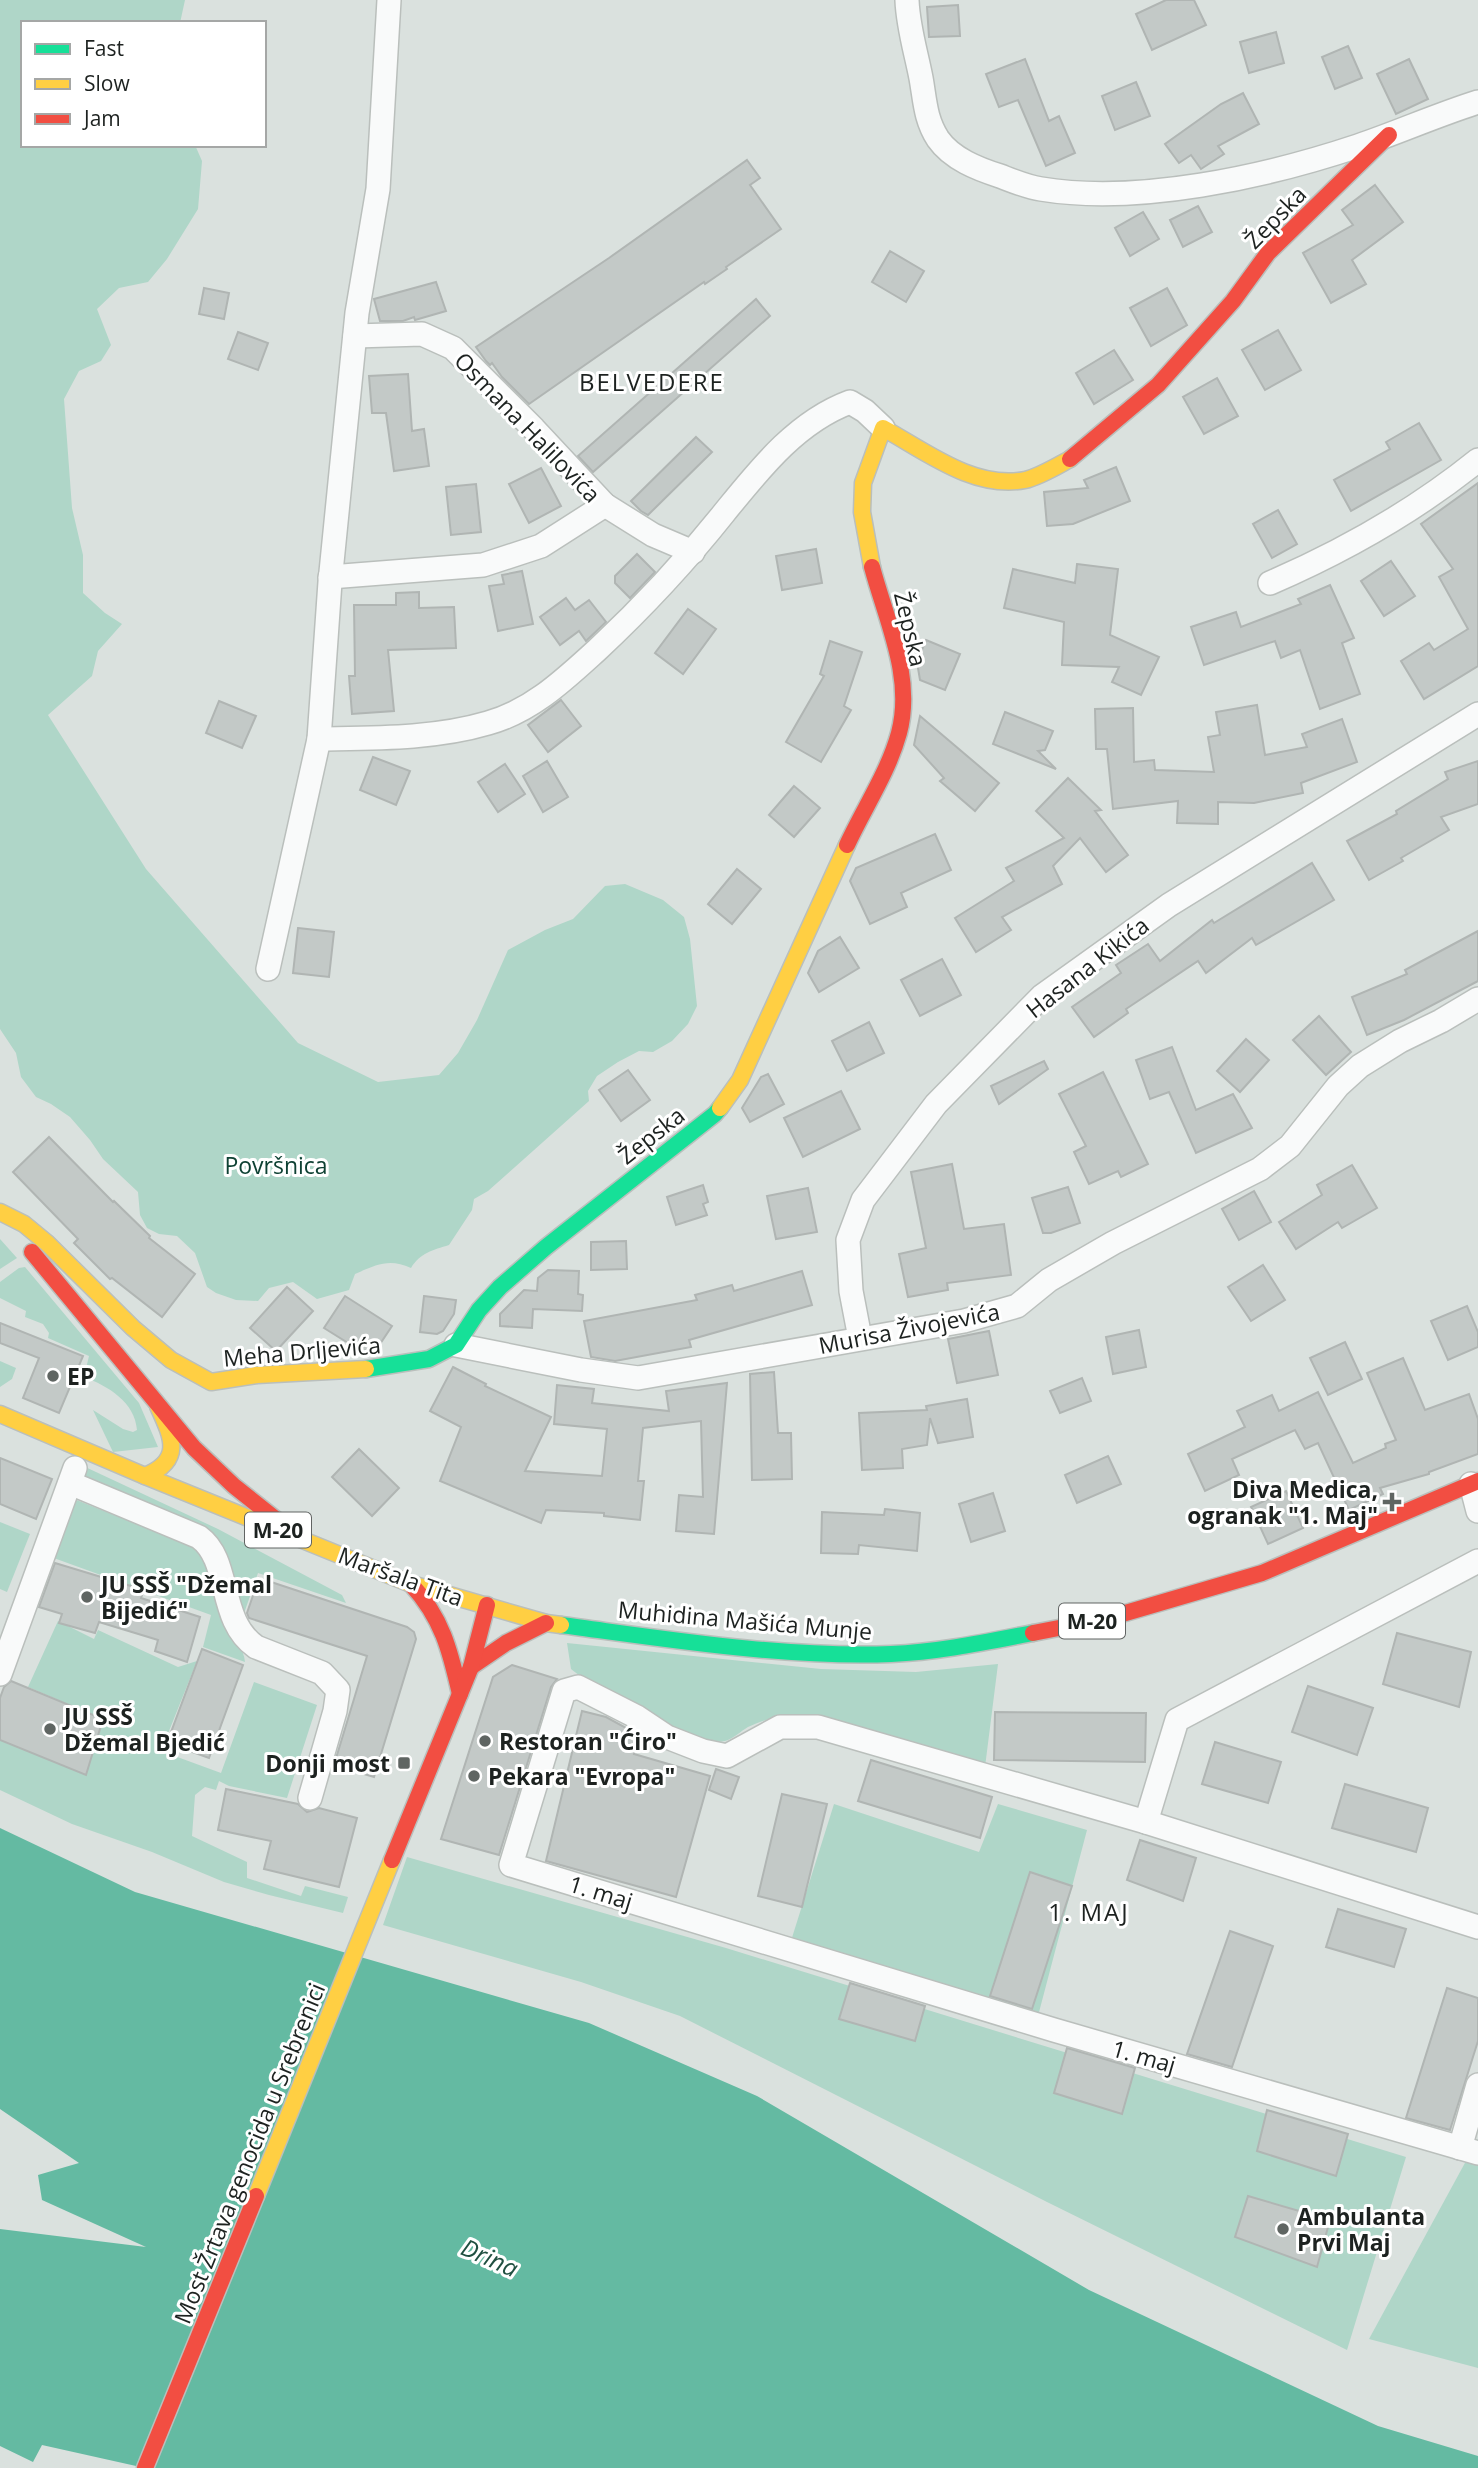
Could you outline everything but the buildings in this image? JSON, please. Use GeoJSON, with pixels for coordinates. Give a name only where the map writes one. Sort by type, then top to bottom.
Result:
{"type":"FeatureCollection","features":[{"type":"Feature","properties":{"kind":"main road","name":"Žepska"},"geometry":{"type":"LineString","coordinates":[[456,1345],[479,1310],[500,1287],[545,1247],[715,1114],[740,1080],[845,846],[896,744],[902,716],[901,676],[869,553],[863,512],[863,481],[883,428],[963,472],[997,482],[1027,480],[1069,460],[1158,385],[1233,302],[1268,253],[1389,135]]}},
{"type":"Feature","properties":{"kind":"main road","name":"Meha Drljevića"},"geometry":{"type":"LineString","coordinates":[[0,1212],[24,1224],[47,1243],[133,1328],[171,1360],[211,1382],[257,1375],[397,1366],[429,1359],[456,1345]]}},
{"type":"Feature","properties":{"kind":"main road","name":"Meha Drljevića"},"geometry":{"type":"LineString","coordinates":[[0,1212],[158,1406],[213,1467],[300,1539]]}},
{"type":"Feature","properties":{"kind":"main road"},"geometry":{"type":"LineString","coordinates":[[145,1476],[158,1472],[166,1465],[173,1448],[158,1406]]}},
{"type":"Feature","properties":{"kind":"main road","name":"Maršala Tita"},"geometry":{"type":"LineString","coordinates":[[0,1414],[411,1584],[487,1605]]}},
{"type":"Feature","properties":{"kind":"main road","name":"Muhidina Mašića Munje"},"geometry":{"type":"LineString","coordinates":[[487,1605],[546,1623],[685,1641],[806,1652],[890,1654],[957,1648],[1105,1619],[1262,1573],[1474,1483]]}},
{"type":"Feature","properties":{"kind":"main road"},"geometry":{"type":"LineString","coordinates":[[411,1584],[429,1602],[440,1619],[460,1694]]}},
{"type":"Feature","properties":{"kind":"main road","name":"Most Žrtava genocida u Srebrenici"},"geometry":{"type":"LineString","coordinates":[[145,2468],[471,1667],[487,1605]]}},
{"type":"Feature","properties":{"kind":"main road"},"geometry":{"type":"LineString","coordinates":[[471,1667],[506,1643],[546,1623]]}},
{"type":"Feature","properties":{"kind":"street"},"geometry":{"type":"LineString","coordinates":[[268,969],[318,739],[330,577],[355,336],[378,189],[389,0]]}},
{"type":"Feature","properties":{"kind":"street"},"geometry":{"type":"LineString","coordinates":[[907,0],[912,43],[927,118],[939,140],[952,154],[981,170],[1038,189],[1101,195],[1217,182],[1285,169],[1478,102]]}},
{"type":"Feature","properties":{"kind":"street","name":"Osmana Halilovića"},"geometry":{"type":"LineString","coordinates":[[355,336],[422,334],[453,348],[605,505],[653,535],[693,552]]}},
{"type":"Feature","properties":{"kind":"street"},"geometry":{"type":"LineString","coordinates":[[318,739],[424,735],[488,723],[521,709],[548,693],[636,614],[693,552],[768,460],[816,419],[835,407],[850,402],[866,411],[883,428]]}},
{"type":"Feature","properties":{"kind":"street"},"geometry":{"type":"LineString","coordinates":[[1270,583],[1320,562],[1394,519],[1478,460]]}},
{"type":"Feature","properties":{"kind":"street"},"geometry":{"type":"LineString","coordinates":[[330,577],[483,565],[541,546],[605,505]]}},
{"type":"Feature","properties":{"kind":"street","name":"Hasana Kikića"},"geometry":{"type":"LineString","coordinates":[[860,1338],[851,1291],[848,1240],[863,1200],[936,1104],[1042,996],[1169,905],[1478,714]]}},
{"type":"Feature","properties":{"kind":"street","name":"Murisa Živojevića"},"geometry":{"type":"LineString","coordinates":[[456,1345],[581,1370],[638,1378],[964,1321],[1017,1306],[1049,1280],[1114,1243],[1260,1169],[1290,1146],[1338,1086],[1360,1066],[1478,999]]}},
{"type":"Feature","properties":{"kind":"street"},"geometry":{"type":"LineString","coordinates":[[0,1674],[81,1449]]}},
{"type":"Feature","properties":{"kind":"street"},"geometry":{"type":"LineString","coordinates":[[70,1483],[208,1544],[214,1555],[230,1611],[240,1632],[248,1641],[256,1647],[322,1673],[338,1690],[335,1711],[310,1798]]}},
{"type":"Feature","properties":{"kind":"street"},"geometry":{"type":"LineString","coordinates":[[1474,1483],[1478,1511]]}},
{"type":"Feature","properties":{"kind":"street"},"geometry":{"type":"LineString","coordinates":[[1146,1822],[1177,1720],[1478,1562]]}},
{"type":"Feature","properties":{"kind":"street","name":"1. maj"},"geometry":{"type":"LineString","coordinates":[[1478,1927],[1146,1822],[818,1727],[780,1727],[727,1756],[703,1751],[667,1737],[637,1717],[578,1687],[564,1691],[511,1865],[1054,2030],[1469,2150],[1478,2085]]}},
{"type":"Feature","properties":{"kind":"green space","name":"Površnica"},"geometry":{"type":"Polygon","coordinates":[[[0,0],[185,0],[180,21],[21,21],[21,147],[196,147],[202,161],[198,209],[167,259],[148,282],[119,288],[97,309],[111,345],[101,361],[79,371],[64,399],[72,508],[83,555],[83,593],[122,624],[98,651],[92,676],[48,715],[146,869],[298,1043],[378,1082],[439,1075],[458,1053],[477,1020],[508,950],[545,930],[573,919],[605,886],[625,884],[663,900],[684,917],[690,939],[697,1006],[688,1024],[672,1041],[653,1052],[639,1051],[597,1076],[588,1091],[589,1101],[488,1191],[474,1199],[472,1210],[449,1245],[423,1255],[411,1268],[389,1263],[355,1274],[349,1290],[317,1299],[293,1282],[269,1288],[258,1301],[236,1300],[216,1293],[207,1287],[195,1253],[177,1236],[159,1234],[147,1228],[140,1215],[138,1192],[103,1159],[70,1117],[36,1097],[21,1077],[16,1053],[0,1029],[0,0]]]}},
{"type":"Feature","properties":{"kind":"green space"},"geometry":{"type":"Polygon","coordinates":[[[0,1239],[17,1258],[0,1269],[0,1239]]]}},
{"type":"Feature","properties":{"kind":"green space"},"geometry":{"type":"Polygon","coordinates":[[[25,1267],[139,1403],[158,1447],[113,1452],[93,1410],[123,1429],[133,1432],[137,1430],[135,1420],[126,1403],[111,1390],[84,1377],[89,1356],[48,1338],[49,1333],[43,1324],[25,1317],[26,1311],[0,1298],[0,1282],[19,1268],[25,1267]]]}},
{"type":"Feature","properties":{"kind":"green space"},"geometry":{"type":"Polygon","coordinates":[[[0,1361],[16,1368],[12,1379],[0,1387],[0,1361]]]}},
{"type":"Feature","properties":{"kind":"green space"},"geometry":{"type":"Polygon","coordinates":[[[81,1465],[218,1529],[342,1595],[346,1603],[258,1573],[240,1625],[214,1538],[78,1476],[81,1465]]]}},
{"type":"Feature","properties":{"kind":"green space"},"geometry":{"type":"Polygon","coordinates":[[[74,1499],[199,1549],[209,1568],[230,1632],[243,1652],[245,1662],[203,1647],[211,1615],[51,1557],[74,1499]]]}},
{"type":"Feature","properties":{"kind":"green space"},"geometry":{"type":"Polygon","coordinates":[[[0,1522],[30,1534],[7,1592],[0,1589],[0,1522]]]}},
{"type":"Feature","properties":{"kind":"green space"},"geometry":{"type":"Polygon","coordinates":[[[58,1621],[94,1639],[98,1630],[178,1667],[197,1661],[161,1751],[221,1773],[254,1682],[317,1705],[287,1798],[229,1786],[219,1781],[216,1790],[205,1787],[195,1795],[192,1836],[247,1862],[247,1878],[301,1896],[305,1886],[348,1897],[343,1913],[224,1882],[152,1852],[72,1824],[0,1790],[0,1740],[86,1774],[103,1719],[28,1687],[58,1621]]]}},
{"type":"Feature","properties":{"kind":"green space"},"geometry":{"type":"Polygon","coordinates":[[[567,1643],[821,1669],[916,1672],[998,1664],[985,1767],[803,1716],[786,1716],[763,1721],[725,1741],[708,1742],[689,1737],[645,1718],[571,1669],[567,1643]]]}},
{"type":"Feature","properties":{"kind":"green space"},"geometry":{"type":"Polygon","coordinates":[[[834,1804],[979,1852],[998,1804],[1087,1830],[1038,2016],[790,1944],[834,1804]]]}},
{"type":"Feature","properties":{"kind":"green space"},"geometry":{"type":"Polygon","coordinates":[[[407,1857],[726,1948],[1406,2157],[1347,2350],[680,2016],[581,1982],[383,1925],[407,1857]]]}},
{"type":"Feature","properties":{"kind":"green space"},"geometry":{"type":"Polygon","coordinates":[[[1478,2139],[1478,2368],[1369,2339],[1478,2139]]]}},
{"type":"Feature","properties":{"kind":"water","name":"Drina"},"geometry":{"type":"Polygon","coordinates":[[[0,1828],[135,1892],[589,2023],[757,2096],[1089,2290],[1378,2426],[1478,2456],[1478,2468],[145,2468],[42,2445],[33,2462],[0,2446],[0,2229],[146,2247],[42,2200],[38,2175],[79,2163],[0,2109],[0,1828]]]}},
{"type":"Feature","properties":{"kind":"traffic: fast"},"geometry":{"type":"LineString","coordinates":[[366,1369],[429,1359],[456,1345],[479,1310],[500,1287],[720,1108]]}},
{"type":"Feature","properties":{"kind":"traffic: fast"},"geometry":{"type":"LineString","coordinates":[[561,1625],[726,1646],[850,1654],[927,1651],[1033,1633]]}},
{"type":"Feature","properties":{"kind":"traffic: slow"},"geometry":{"type":"LineString","coordinates":[[872,567],[862,512],[863,483],[883,428],[951,466],[987,479],[1006,482],[1025,480],[1070,459]]}},
{"type":"Feature","properties":{"kind":"traffic: slow"},"geometry":{"type":"LineString","coordinates":[[720,1108],[740,1080],[847,845]]}},
{"type":"Feature","properties":{"kind":"traffic: slow"},"geometry":{"type":"LineString","coordinates":[[0,1212],[24,1224],[47,1243],[133,1328],[171,1360],[211,1382],[257,1375],[366,1369]]}},
{"type":"Feature","properties":{"kind":"traffic: slow"},"geometry":{"type":"LineString","coordinates":[[145,1476],[157,1470],[170,1455],[170,1438],[158,1406]]}},
{"type":"Feature","properties":{"kind":"traffic: slow"},"geometry":{"type":"LineString","coordinates":[[0,1414],[411,1584],[561,1625]]}},
{"type":"Feature","properties":{"kind":"traffic: slow"},"geometry":{"type":"LineString","coordinates":[[256,2196],[392,1860]]}},
{"type":"Feature","properties":{"kind":"traffic: jam"},"geometry":{"type":"LineString","coordinates":[[1070,459],[1158,385],[1233,301],[1268,253],[1389,135]]}},
{"type":"Feature","properties":{"kind":"traffic: jam"},"geometry":{"type":"LineString","coordinates":[[847,845],[889,762],[903,712],[901,670],[872,567]]}},
{"type":"Feature","properties":{"kind":"traffic: jam"},"geometry":{"type":"LineString","coordinates":[[32,1252],[194,1448],[234,1486],[283,1525]]}},
{"type":"Feature","properties":{"kind":"traffic: jam"},"geometry":{"type":"LineString","coordinates":[[1033,1633],[1105,1619],[1262,1573],[1478,1481]]}},
{"type":"Feature","properties":{"kind":"traffic: jam"},"geometry":{"type":"LineString","coordinates":[[411,1584],[430,1609],[443,1635],[460,1694]]}},
{"type":"Feature","properties":{"kind":"traffic: jam"},"geometry":{"type":"LineString","coordinates":[[392,1860],[471,1667],[487,1605]]}},
{"type":"Feature","properties":{"kind":"traffic: jam"},"geometry":{"type":"LineString","coordinates":[[471,1667],[506,1643],[546,1623]]}},
{"type":"Feature","properties":{"kind":"traffic: jam"},"geometry":{"type":"LineString","coordinates":[[145,2468],[256,2196]]}},
{"type":"Feature","properties":{"kind":"place","name":"EP"},"geometry":{"type":"Point","coordinates":[53,1376]}},
{"type":"Feature","properties":{"kind":"place","name":"Diva Medica, ogranak \"1. Maj\""},"geometry":{"type":"Point","coordinates":[1392,1502]}},
{"type":"Feature","properties":{"kind":"place","name":"JU SSŠ \"Džemal Bijedić\""},"geometry":{"type":"Point","coordinates":[87,1597]}},
{"type":"Feature","properties":{"kind":"place","name":"JU SSŠ Džemal Bjedić"},"geometry":{"type":"Point","coordinates":[50,1729]}},
{"type":"Feature","properties":{"kind":"place","name":"Restoran \"Ćiro\""},"geometry":{"type":"Point","coordinates":[485,1741]}},
{"type":"Feature","properties":{"kind":"place","name":"Donji most"},"geometry":{"type":"Point","coordinates":[404,1763]}},
{"type":"Feature","properties":{"kind":"place","name":"Pekara \"Evropa\""},"geometry":{"type":"Point","coordinates":[474,1776]}},
{"type":"Feature","properties":{"kind":"place","name":"Ambulanta Prvi Maj"},"geometry":{"type":"Point","coordinates":[1283,2229]}},
{"type":"Feature","properties":{"kind":"district","name":"BELVEDERE"},"geometry":{"type":"Point","coordinates":[652,381]}},
{"type":"Feature","properties":{"kind":"district","name":"1. MAJ"},"geometry":{"type":"Point","coordinates":[1089,1911]}}]}
